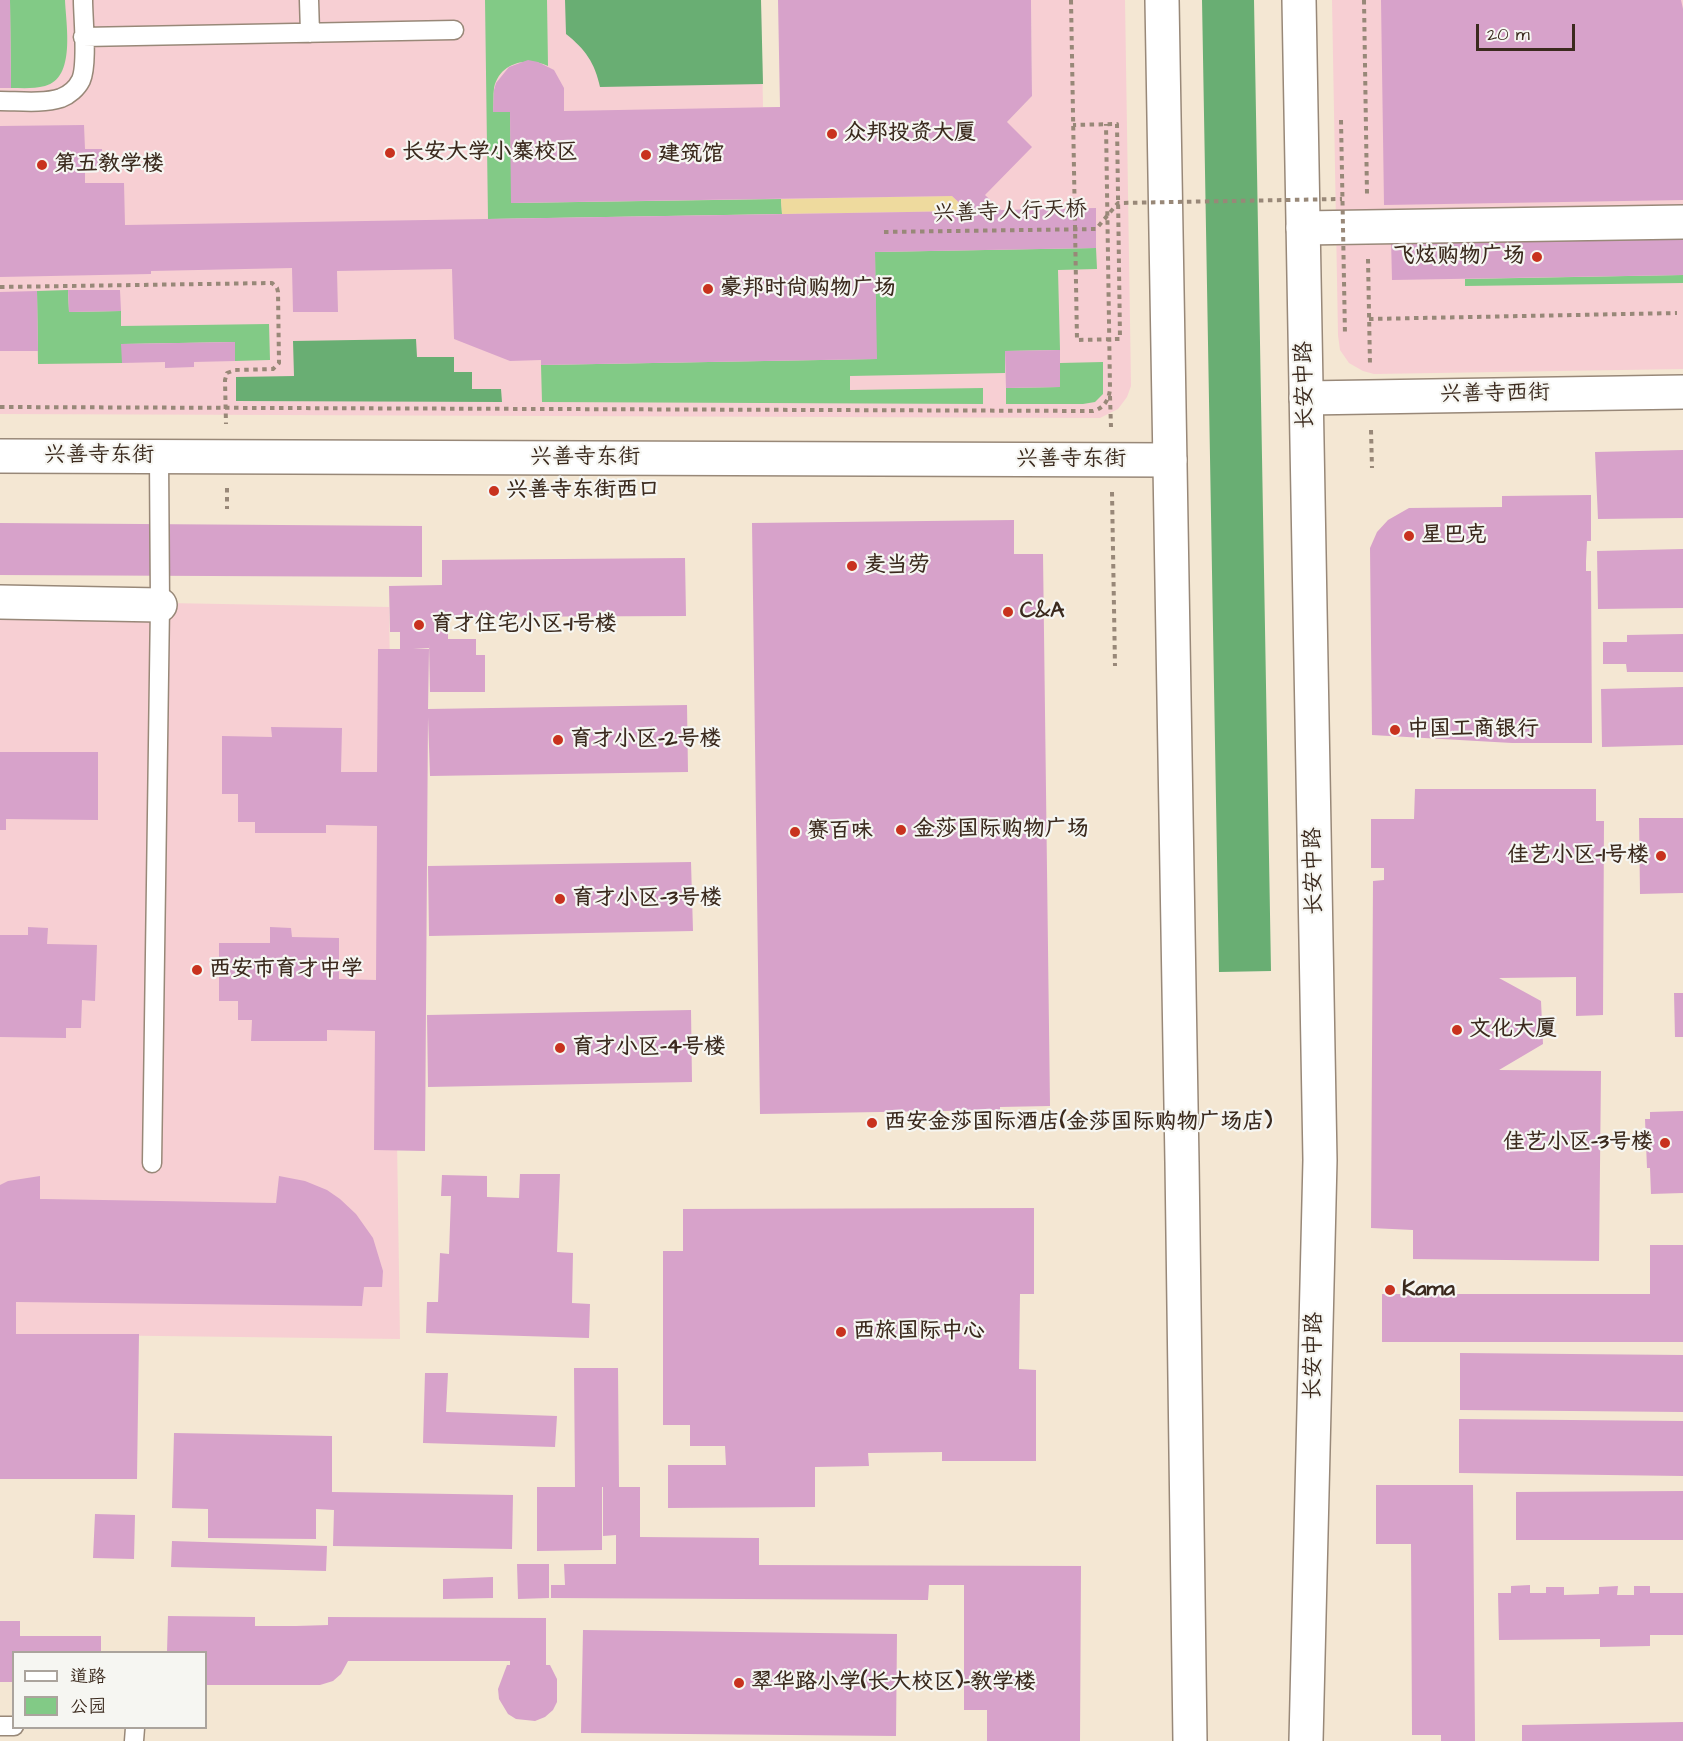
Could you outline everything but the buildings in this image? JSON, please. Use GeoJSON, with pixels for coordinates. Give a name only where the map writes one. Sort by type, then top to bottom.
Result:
{"type":"FeatureCollection","features":[{"type":"Feature","properties":{"kind":"main road"},"geometry":{"type":"LineString","coordinates":[[1162,0],[1190,1741]]}},
{"type":"Feature","properties":{"kind":"main road","name":"长安中路"},"geometry":{"type":"LineString","coordinates":[[1299,0],[1320,1160],[1306,1741]]}},
{"type":"Feature","properties":{"kind":"main road"},"geometry":{"type":"LineString","coordinates":[[1303,228],[1683,222]]}},
{"type":"Feature","properties":{"kind":"main road","name":"兴善寺西街"},"geometry":{"type":"LineString","coordinates":[[1306,398],[1683,392]]}},
{"type":"Feature","properties":{"kind":"main road","name":"兴善寺东街"},"geometry":{"type":"LineString","coordinates":[[0,456],[1170,460]]}},
{"type":"Feature","properties":{"kind":"main road"},"geometry":{"type":"LineString","coordinates":[[0,602],[160,605]]}},
{"type":"Feature","properties":{"kind":"lane"},"geometry":{"type":"LineString","coordinates":[[0,101],[50,100],[63,98],[74,90],[81,79],[84,66],[82,0]]}},
{"type":"Feature","properties":{"kind":"lane"},"geometry":{"type":"LineString","coordinates":[[309,0],[310,33]]}},
{"type":"Feature","properties":{"kind":"lane"},"geometry":{"type":"LineString","coordinates":[[83,37],[454,30]]}},
{"type":"Feature","properties":{"kind":"lane"},"geometry":{"type":"LineString","coordinates":[[152,1163],[160,605],[159,457]]}},
{"type":"Feature","properties":{"kind":"path"},"geometry":{"type":"LineString","coordinates":[[1071,0],[1073,125],[1077,340],[1120,339],[1117,124],[1073,125]]}},
{"type":"Feature","properties":{"kind":"path"},"geometry":{"type":"LineString","coordinates":[[1341,120],[1345,335]]}},
{"type":"Feature","properties":{"kind":"path"},"geometry":{"type":"LineString","coordinates":[[1106,124],[1115,666]]}},
{"type":"Feature","properties":{"kind":"path","name":"兴善寺人行天桥"},"geometry":{"type":"LineString","coordinates":[[884,232],[1096,229],[1118,203],[1342,199]]}},
{"type":"Feature","properties":{"kind":"path"},"geometry":{"type":"LineString","coordinates":[[0,287],[272,283],[278,288],[279,363],[273,369],[235,370],[227,373],[225,380],[227,509]]}},
{"type":"Feature","properties":{"kind":"path"},"geometry":{"type":"LineString","coordinates":[[1369,319],[1677,313]]}},
{"type":"Feature","properties":{"kind":"path"},"geometry":{"type":"LineString","coordinates":[[0,407],[1088,411],[1097,410],[1104,405],[1109,397],[1110,389]]}},
{"type":"Feature","properties":{"kind":"shaded area"},"geometry":{"type":"Polygon","coordinates":[[[0,0],[761,0],[763,107],[780,107],[936,196],[1032,96],[1031,0],[1125,0],[1131,386],[1127,397],[1118,409],[1100,418],[0,414],[0,0]]]}},
{"type":"Feature","properties":{"kind":"shaded area"},"geometry":{"type":"Polygon","coordinates":[[[1332,0],[1683,0],[1683,369],[1374,374],[1349,363],[1340,350],[1338,335],[1332,0]]]}},
{"type":"Feature","properties":{"kind":"shaded area","name":"西安市育才中学"},"geometry":{"type":"Polygon","coordinates":[[[0,600],[389,607],[400,1339],[0,1334],[0,600]]]}},
{"type":"Feature","properties":{"kind":"green space"},"geometry":{"type":"Polygon","coordinates":[[[10,0],[65,0],[67,49],[65,62],[55,81],[45,86],[11,88],[10,0]]]}},
{"type":"Feature","properties":{"kind":"green space"},"geometry":{"type":"Polygon","coordinates":[[[485,0],[547,0],[548,66],[532,62],[515,64],[502,72],[494,88],[493,112],[510,112],[512,203],[781,199],[782,214],[488,219],[485,0]]]}},
{"type":"Feature","properties":{"kind":"green space"},"geometry":{"type":"Polygon","coordinates":[[[565,0],[761,0],[763,84],[600,87],[588,57],[566,34],[565,0]]]}},
{"type":"Feature","properties":{"kind":"green space"},"geometry":{"type":"Polygon","coordinates":[[[1202,0],[1254,0],[1271,971],[1219,972],[1202,0]]]}},
{"type":"Feature","properties":{"kind":"green space"},"geometry":{"type":"Polygon","coordinates":[[[1096,248],[1097,269],[1058,270],[1060,350],[1005,351],[1005,373],[850,376],[850,390],[983,388],[983,404],[542,402],[541,365],[876,359],[875,252],[1096,248]]]}},
{"type":"Feature","properties":{"kind":"green space"},"geometry":{"type":"Polygon","coordinates":[[[1683,275],[1683,283],[1465,286],[1465,279],[1683,275]]]}},
{"type":"Feature","properties":{"kind":"green space"},"geometry":{"type":"Polygon","coordinates":[[[68,290],[69,312],[121,311],[121,326],[269,324],[270,360],[235,361],[235,342],[122,344],[122,363],[38,364],[37,291],[68,290]]]}},
{"type":"Feature","properties":{"kind":"green space"},"geometry":{"type":"Polygon","coordinates":[[[416,339],[417,357],[454,357],[454,372],[472,372],[472,389],[501,389],[502,402],[236,401],[236,377],[294,376],[293,341],[416,339]]]}},
{"type":"Feature","properties":{"kind":"green space"},"geometry":{"type":"Polygon","coordinates":[[[1103,362],[1103,394],[1095,402],[1006,404],[1006,388],[1060,387],[1060,363],[1103,362]]]}},
{"type":"Feature","properties":{"kind":"sand"},"geometry":{"type":"Polygon","coordinates":[[[952,196],[968,211],[782,214],[781,199],[952,196]]]}},
{"type":"Feature","properties":{"kind":"place","name":"众邦投资大厦"},"geometry":{"type":"Point","coordinates":[832,134]}},
{"type":"Feature","properties":{"kind":"place","name":"长安大学小寨校区"},"geometry":{"type":"Point","coordinates":[390,153]}},
{"type":"Feature","properties":{"kind":"place","name":"建筑馆"},"geometry":{"type":"Point","coordinates":[646,155]}},
{"type":"Feature","properties":{"kind":"place","name":"第五教学楼"},"geometry":{"type":"Point","coordinates":[42,165]}},
{"type":"Feature","properties":{"kind":"place","name":"飞炫购物广场"},"geometry":{"type":"Point","coordinates":[1537,257]}},
{"type":"Feature","properties":{"kind":"place","name":"豪邦时尚购物广场"},"geometry":{"type":"Point","coordinates":[708,289]}},
{"type":"Feature","properties":{"kind":"place","name":"兴善寺东街西口"},"geometry":{"type":"Point","coordinates":[494,491]}},
{"type":"Feature","properties":{"kind":"place","name":"星巴克"},"geometry":{"type":"Point","coordinates":[1409,536]}},
{"type":"Feature","properties":{"kind":"place","name":"麦当劳"},"geometry":{"type":"Point","coordinates":[852,566]}},
{"type":"Feature","properties":{"kind":"place","name":"C&A"},"geometry":{"type":"Point","coordinates":[1008,612]}},
{"type":"Feature","properties":{"kind":"place","name":"育才住宅小区-1号楼"},"geometry":{"type":"Point","coordinates":[419,625]}},
{"type":"Feature","properties":{"kind":"place","name":"中国工商银行"},"geometry":{"type":"Point","coordinates":[1395,730]}},
{"type":"Feature","properties":{"kind":"place","name":"育才小区-2号楼"},"geometry":{"type":"Point","coordinates":[558,740]}},
{"type":"Feature","properties":{"kind":"place","name":"金莎国际购物广场"},"geometry":{"type":"Point","coordinates":[901,830]}},
{"type":"Feature","properties":{"kind":"place","name":"赛百味"},"geometry":{"type":"Point","coordinates":[795,832]}},
{"type":"Feature","properties":{"kind":"place","name":"佳艺小区-1号楼"},"geometry":{"type":"Point","coordinates":[1661,856]}},
{"type":"Feature","properties":{"kind":"place","name":"育才小区-3号楼"},"geometry":{"type":"Point","coordinates":[560,899]}},
{"type":"Feature","properties":{"kind":"place","name":"西安市育才中学"},"geometry":{"type":"Point","coordinates":[197,970]}},
{"type":"Feature","properties":{"kind":"place","name":"文化大厦"},"geometry":{"type":"Point","coordinates":[1457,1030]}},
{"type":"Feature","properties":{"kind":"place","name":"育才小区-4号楼"},"geometry":{"type":"Point","coordinates":[560,1048]}},
{"type":"Feature","properties":{"kind":"place","name":"西安金莎国际酒店(金莎国际购物广场店)"},"geometry":{"type":"Point","coordinates":[872,1123]}},
{"type":"Feature","properties":{"kind":"place","name":"佳艺小区-3号楼"},"geometry":{"type":"Point","coordinates":[1665,1143]}},
{"type":"Feature","properties":{"kind":"place","name":"Kama"},"geometry":{"type":"Point","coordinates":[1390,1290]}},
{"type":"Feature","properties":{"kind":"place","name":"西旅国际中心"},"geometry":{"type":"Point","coordinates":[841,1332]}},
{"type":"Feature","properties":{"kind":"place","name":"翠华路小学(长大校区)-教学楼"},"geometry":{"type":"Point","coordinates":[739,1683]}}]}
